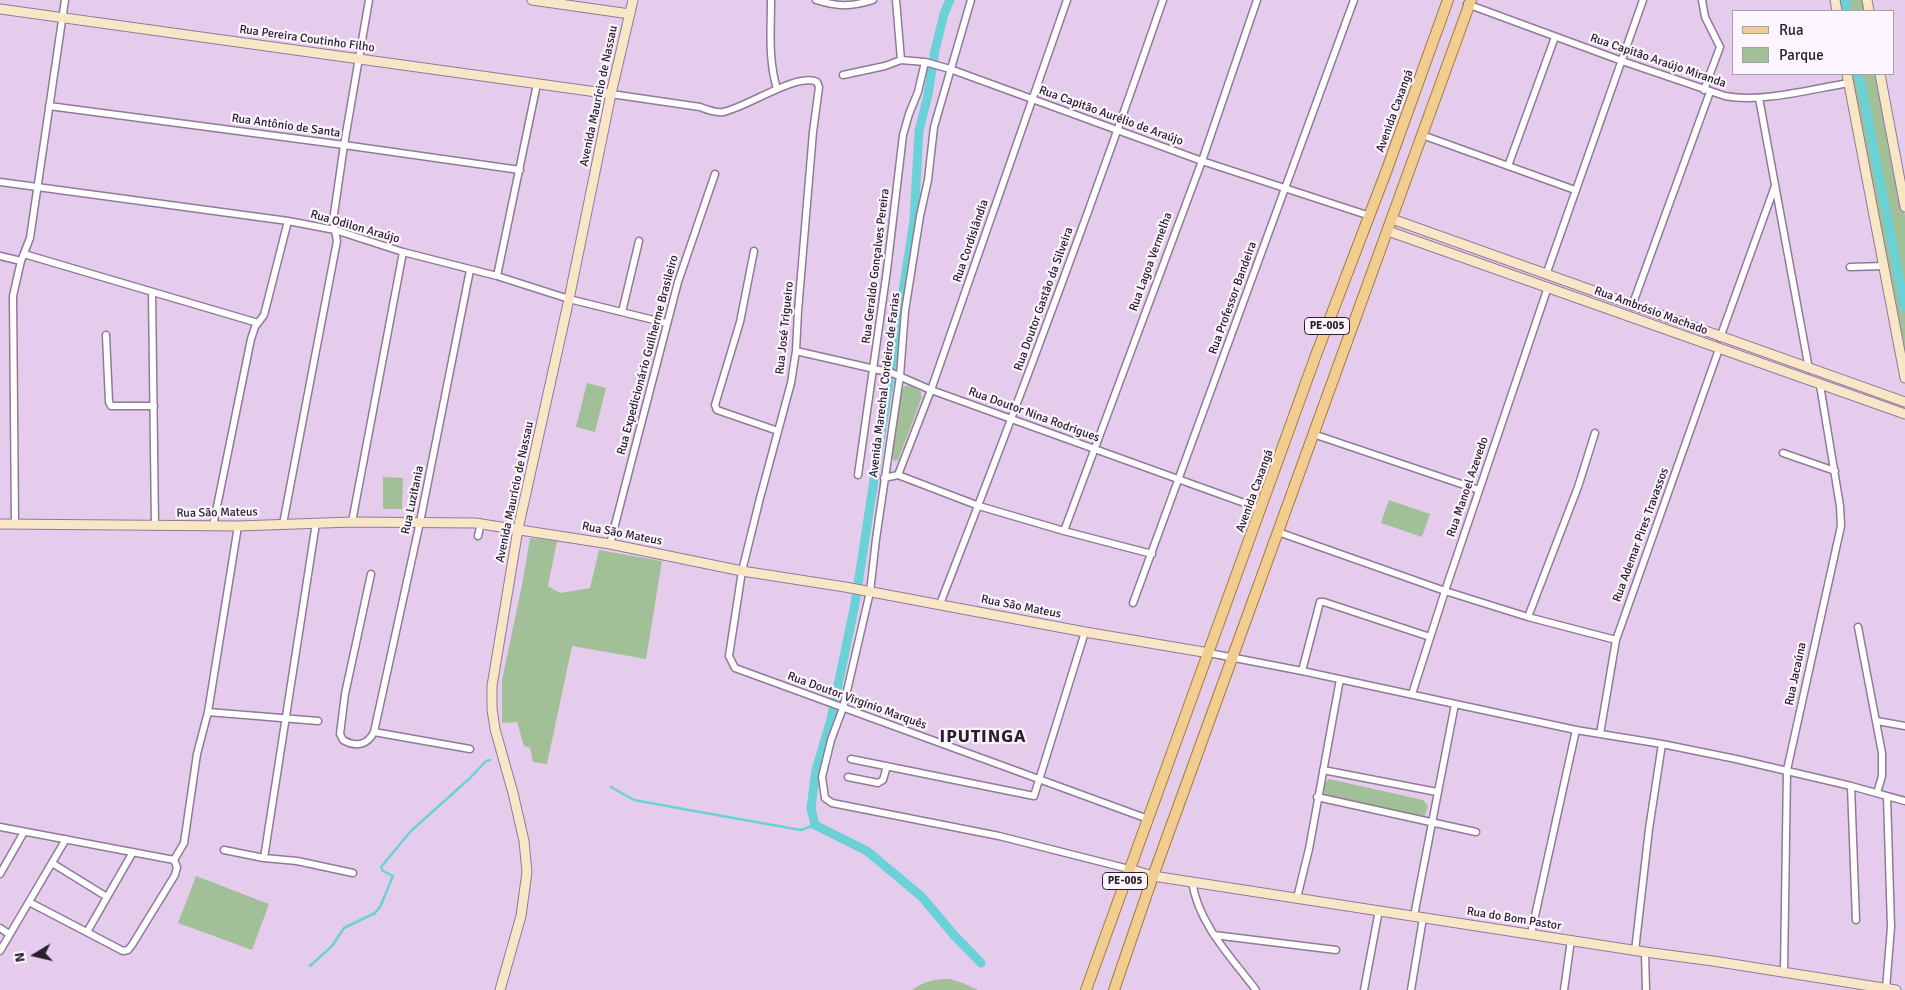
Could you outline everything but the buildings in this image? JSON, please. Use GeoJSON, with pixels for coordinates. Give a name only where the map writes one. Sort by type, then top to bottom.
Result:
{"type":"FeatureCollection","features":[{"type":"Feature","properties":{"kind":"main road","name":"Avenida Caxangá"},"geometry":{"type":"LineString","coordinates":[[1086,990],[1316,355],[1370,216],[1448,0]]}},
{"type":"Feature","properties":{"kind":"main road","name":"PE-005"},"geometry":{"type":"LineString","coordinates":[[1114,990],[1153,876],[1469,3]]}},
{"type":"Feature","properties":{"kind":"street"},"geometry":{"type":"LineString","coordinates":[[15,524],[12,320],[15,281],[30,238],[65,0]]}},
{"type":"Feature","properties":{"kind":"street"},"geometry":{"type":"LineString","coordinates":[[283,524],[337,241],[333,221],[344,144],[369,0]]}},
{"type":"Feature","properties":{"kind":"street"},"geometry":{"type":"LineString","coordinates":[[532,0],[630,14]]}},
{"type":"Feature","properties":{"kind":"street","name":"Avenida Maurício de Nassau"},"geometry":{"type":"LineString","coordinates":[[500,990],[521,916],[526,872],[524,841],[495,729],[492,709],[492,686],[518,529],[569,299],[611,94],[633,0]]}},
{"type":"Feature","properties":{"kind":"street"},"geometry":{"type":"LineString","coordinates":[[611,94],[722,112],[777,89],[772,72],[770,50],[771,0]]}},
{"type":"Feature","properties":{"kind":"street"},"geometry":{"type":"LineString","coordinates":[[816,0],[829,4],[848,6],[873,0]]}},
{"type":"Feature","properties":{"kind":"street"},"geometry":{"type":"LineString","coordinates":[[896,0],[901,60]]}},
{"type":"Feature","properties":{"kind":"street","name":"Avenida Marechal Cordeiro de Farias"},"geometry":{"type":"LineString","coordinates":[[971,0],[948,68],[934,127],[928,180],[920,216],[905,312],[900,376],[884,478],[870,592],[822,777],[823,793],[828,802],[999,836],[1129,870]]}},
{"type":"Feature","properties":{"kind":"street","name":"Rua Cordislândia"},"geometry":{"type":"LineString","coordinates":[[898,475],[930,390],[1067,0]]}},
{"type":"Feature","properties":{"kind":"street","name":"Rua Doutor Gastão da Silveira"},"geometry":{"type":"LineString","coordinates":[[940,604],[1012,419],[1118,131],[1163,0]]}},
{"type":"Feature","properties":{"kind":"street","name":"Rua Lagoa Vermelha"},"geometry":{"type":"LineString","coordinates":[[1064,531],[1202,160],[1257,0]]}},
{"type":"Feature","properties":{"kind":"street","name":"Rua Professor Bandeira"},"geometry":{"type":"LineString","coordinates":[[1133,603],[1354,0]]}},
{"type":"Feature","properties":{"kind":"street"},"geometry":{"type":"LineString","coordinates":[[1546,275],[1644,0]]}},
{"type":"Feature","properties":{"kind":"street"},"geometry":{"type":"LineString","coordinates":[[1632,306],[1707,91],[1720,47],[1705,17],[1702,1]]}},
{"type":"Feature","properties":{"kind":"street","name":"Rua Capitão Araújo Miranda"},"geometry":{"type":"LineString","coordinates":[[1469,3],[1555,37],[1707,91],[1734,98],[1759,98],[1848,78]]}},
{"type":"Feature","properties":{"kind":"street","name":"Rua Pereira Coutinho Filho"},"geometry":{"type":"LineString","coordinates":[[0,9],[611,94]]}},
{"type":"Feature","properties":{"kind":"street"},"geometry":{"type":"LineString","coordinates":[[1508,166],[1555,37]]}},
{"type":"Feature","properties":{"kind":"street","name":"Rua Capitão Aurélio de Araújo"},"geometry":{"type":"LineString","coordinates":[[843,75],[885,66],[901,60],[948,68],[1118,131],[1370,216]]}},
{"type":"Feature","properties":{"kind":"street","name":"Rua Geraldo Gonçalves Pereira"},"geometry":{"type":"LineString","coordinates":[[858,475],[876,369],[903,135],[908,114],[918,92],[926,63]]}},
{"type":"Feature","properties":{"kind":"street"},"geometry":{"type":"LineString","coordinates":[[1880,75],[1905,206]]}},
{"type":"Feature","properties":{"kind":"street"},"geometry":{"type":"LineString","coordinates":[[1848,78],[1905,378]]}},
{"type":"Feature","properties":{"kind":"street","name":"Rua José Trigueiro"},"geometry":{"type":"LineString","coordinates":[[730,662],[729,656],[742,571],[791,383],[796,351],[813,132],[819,87],[818,82],[813,80],[777,89]]}},
{"type":"Feature","properties":{"kind":"street"},"geometry":{"type":"LineString","coordinates":[[497,276],[537,84]]}},
{"type":"Feature","properties":{"kind":"street"},"geometry":{"type":"LineString","coordinates":[[1759,98],[1809,369]]}},
{"type":"Feature","properties":{"kind":"street","name":"Rua Antônio de Santa"},"geometry":{"type":"LineString","coordinates":[[49,106],[344,144],[520,170]]}},
{"type":"Feature","properties":{"kind":"street"},"geometry":{"type":"LineString","coordinates":[[1422,135],[1575,190]]}},
{"type":"Feature","properties":{"kind":"street","name":"Rua Expedicionário Guilherme Brasileiro"},"geometry":{"type":"LineString","coordinates":[[610,544],[666,323],[715,174]]}},
{"type":"Feature","properties":{"kind":"street","name":"Rua Odilon Araújo"},"geometry":{"type":"LineString","coordinates":[[0,182],[288,221],[335,230],[403,252],[497,276],[569,299],[666,323]]}},
{"type":"Feature","properties":{"kind":"street"},"geometry":{"type":"LineString","coordinates":[[1720,338],[1776,183]]}},
{"type":"Feature","properties":{"kind":"street","name":"Rua Ambrósio Machado"},"geometry":{"type":"LineString","coordinates":[[1392,219],[1720,338],[1905,402]]}},
{"type":"Feature","properties":{"kind":"street"},"geometry":{"type":"LineString","coordinates":[[213,526],[251,339],[264,315],[288,221]]}},
{"type":"Feature","properties":{"kind":"street","name":"Rua Ambrósio Machado"},"geometry":{"type":"LineString","coordinates":[[1388,231],[1905,414]]}},
{"type":"Feature","properties":{"kind":"street"},"geometry":{"type":"LineString","coordinates":[[622,312],[639,241]]}},
{"type":"Feature","properties":{"kind":"street"},"geometry":{"type":"LineString","coordinates":[[754,251],[740,322],[715,405],[717,410],[778,431]]}},
{"type":"Feature","properties":{"kind":"street"},"geometry":{"type":"LineString","coordinates":[[352,522],[403,252]]}},
{"type":"Feature","properties":{"kind":"street"},"geometry":{"type":"LineString","coordinates":[[24,254],[258,323]]}},
{"type":"Feature","properties":{"kind":"street"},"geometry":{"type":"LineString","coordinates":[[0,256],[21,261]]}},
{"type":"Feature","properties":{"kind":"street"},"geometry":{"type":"LineString","coordinates":[[1850,267],[1884,266]]}},
{"type":"Feature","properties":{"kind":"street","name":"Rua Luzitania"},"geometry":{"type":"LineString","coordinates":[[374,732],[420,522],[470,270]]}},
{"type":"Feature","properties":{"kind":"street","name":"Rua Manoel Azevedo"},"geometry":{"type":"LineString","coordinates":[[1412,694],[1445,590],[1548,287]]}},
{"type":"Feature","properties":{"kind":"street"},"geometry":{"type":"LineString","coordinates":[[152,292],[156,526]]}},
{"type":"Feature","properties":{"kind":"street"},"geometry":{"type":"LineString","coordinates":[[106,335],[109,402],[111,406],[154,406]]}},
{"type":"Feature","properties":{"kind":"street","name":"Rua Ademar Pires Travassos"},"geometry":{"type":"LineString","coordinates":[[1600,734],[1616,640],[1719,349]]}},
{"type":"Feature","properties":{"kind":"street","name":"Rua Doutor Nina Rodrigues"},"geometry":{"type":"LineString","coordinates":[[796,351],[892,373],[930,390],[1261,509]]}},
{"type":"Feature","properties":{"kind":"street","name":"Rua Jacaúna"},"geometry":{"type":"LineString","coordinates":[[1784,972],[1787,770],[1841,526],[1840,506],[1820,385]]}},
{"type":"Feature","properties":{"kind":"street"},"geometry":{"type":"LineString","coordinates":[[1528,617],[1578,487],[1595,433]]}},
{"type":"Feature","properties":{"kind":"street"},"geometry":{"type":"LineString","coordinates":[[1313,434],[1479,490]]}},
{"type":"Feature","properties":{"kind":"street"},"geometry":{"type":"LineString","coordinates":[[1783,453],[1834,471]]}},
{"type":"Feature","properties":{"kind":"street"},"geometry":{"type":"LineString","coordinates":[[884,478],[898,475],[978,506],[1152,554]]}},
{"type":"Feature","properties":{"kind":"street","name":"Rua São Mateus"},"geometry":{"type":"LineString","coordinates":[[0,524],[238,526],[352,522],[481,523],[610,544],[742,571],[845,586],[1085,632],[1209,652],[1302,670],[1576,730],[1662,744],[1787,770],[1905,800]]}},
{"type":"Feature","properties":{"kind":"street"},"geometry":{"type":"LineString","coordinates":[[264,858],[316,523]]}},
{"type":"Feature","properties":{"kind":"street"},"geometry":{"type":"LineString","coordinates":[[478,536],[481,523]]}},
{"type":"Feature","properties":{"kind":"street"},"geometry":{"type":"LineString","coordinates":[[174,860],[184,843],[197,754],[208,712],[238,526]]}},
{"type":"Feature","properties":{"kind":"street"},"geometry":{"type":"LineString","coordinates":[[1278,532],[1528,617],[1616,640]]}},
{"type":"Feature","properties":{"kind":"street"},"geometry":{"type":"LineString","coordinates":[[371,574],[345,694],[341,737],[346,742],[361,745],[372,738],[374,732],[470,749]]}},
{"type":"Feature","properties":{"kind":"street"},"geometry":{"type":"LineString","coordinates":[[1302,670],[1320,602],[1430,637]]}},
{"type":"Feature","properties":{"kind":"street"},"geometry":{"type":"LineString","coordinates":[[1858,627],[1877,721],[1883,765],[1877,793]]}},
{"type":"Feature","properties":{"kind":"street"},"geometry":{"type":"LineString","coordinates":[[851,759],[1034,796],[1085,632]]}},
{"type":"Feature","properties":{"kind":"street","name":"Rua Doutor Virgínio Marquês"},"geometry":{"type":"LineString","coordinates":[[730,662],[735,668],[811,699],[825,701],[1148,819]]}},
{"type":"Feature","properties":{"kind":"street"},"geometry":{"type":"LineString","coordinates":[[1297,898],[1309,848],[1340,679]]}},
{"type":"Feature","properties":{"kind":"street"},"geometry":{"type":"LineString","coordinates":[[1412,990],[1431,821],[1455,704]]}},
{"type":"Feature","properties":{"kind":"street"},"geometry":{"type":"LineString","coordinates":[[208,712],[318,721]]}},
{"type":"Feature","properties":{"kind":"street"},"geometry":{"type":"LineString","coordinates":[[1877,721],[1905,726]]}},
{"type":"Feature","properties":{"kind":"street"},"geometry":{"type":"LineString","coordinates":[[1531,934],[1576,730]]}},
{"type":"Feature","properties":{"kind":"street"},"geometry":{"type":"LineString","coordinates":[[1635,951],[1649,829],[1662,744]]}},
{"type":"Feature","properties":{"kind":"street"},"geometry":{"type":"LineString","coordinates":[[848,777],[878,783],[883,780],[887,766]]}},
{"type":"Feature","properties":{"kind":"street"},"geometry":{"type":"LineString","coordinates":[[1323,770],[1438,792]]}},
{"type":"Feature","properties":{"kind":"street"},"geometry":{"type":"LineString","coordinates":[[1851,786],[1856,920]]}},
{"type":"Feature","properties":{"kind":"street"},"geometry":{"type":"LineString","coordinates":[[1887,796],[1891,989]]}},
{"type":"Feature","properties":{"kind":"street"},"geometry":{"type":"LineString","coordinates":[[1317,797],[1476,832]]}},
{"type":"Feature","properties":{"kind":"street"},"geometry":{"type":"LineString","coordinates":[[0,827],[174,860]]}},
{"type":"Feature","properties":{"kind":"street"},"geometry":{"type":"LineString","coordinates":[[0,874],[24,832]]}},
{"type":"Feature","properties":{"kind":"street"},"geometry":{"type":"LineString","coordinates":[[0,951],[66,839]]}},
{"type":"Feature","properties":{"kind":"street"},"geometry":{"type":"LineString","coordinates":[[224,850],[264,858],[296,860],[353,873]]}},
{"type":"Feature","properties":{"kind":"street"},"geometry":{"type":"LineString","coordinates":[[86,932],[133,852]]}},
{"type":"Feature","properties":{"kind":"street"},"geometry":{"type":"LineString","coordinates":[[29,902],[123,951],[128,950],[172,881],[177,866],[174,860]]}},
{"type":"Feature","properties":{"kind":"street"},"geometry":{"type":"LineString","coordinates":[[52,863],[107,896]]}},
{"type":"Feature","properties":{"kind":"street","name":"Rua do Bom Pastor"},"geometry":{"type":"LineString","coordinates":[[1129,870],[1153,876],[1635,951],[1784,972],[1860,987],[1891,989]]}},
{"type":"Feature","properties":{"kind":"street"},"geometry":{"type":"LineString","coordinates":[[1192,882],[1199,908],[1214,935],[1256,990]]}},
{"type":"Feature","properties":{"kind":"street"},"geometry":{"type":"LineString","coordinates":[[1364,990],[1379,910]]}},
{"type":"Feature","properties":{"kind":"street"},"geometry":{"type":"LineString","coordinates":[[0,928],[10,934]]}},
{"type":"Feature","properties":{"kind":"street"},"geometry":{"type":"LineString","coordinates":[[1214,935],[1336,950]]}},
{"type":"Feature","properties":{"kind":"street"},"geometry":{"type":"LineString","coordinates":[[1564,990],[1571,940]]}},
{"type":"Feature","properties":{"kind":"street"},"geometry":{"type":"LineString","coordinates":[[1645,952],[1646,990]]}},
{"type":"Feature","properties":{"kind":"green space"},"geometry":{"type":"Polygon","coordinates":[[[1836,0],[1864,0],[1866,10],[1838,10],[1836,0]]]}},
{"type":"Feature","properties":{"kind":"green space"},"geometry":{"type":"Polygon","coordinates":[[[1849,75],[1878,75],[1905,216],[1905,368],[1849,75]]]}},
{"type":"Feature","properties":{"kind":"green space"},"geometry":{"type":"Polygon","coordinates":[[[587,383],[606,388],[595,432],[576,427],[587,383]]]}},
{"type":"Feature","properties":{"kind":"green space"},"geometry":{"type":"Polygon","coordinates":[[[910,385],[920,390],[922,397],[898,460],[894,461],[892,457],[901,390],[905,386],[910,385]]]}},
{"type":"Feature","properties":{"kind":"green space"},"geometry":{"type":"Polygon","coordinates":[[[383,477],[403,478],[402,509],[383,509],[383,477]]]}},
{"type":"Feature","properties":{"kind":"green space"},"geometry":{"type":"Polygon","coordinates":[[[1389,500],[1430,514],[1422,537],[1381,523],[1389,500]]]}},
{"type":"Feature","properties":{"kind":"green space"},"geometry":{"type":"Polygon","coordinates":[[[530,538],[557,541],[548,586],[560,593],[590,588],[599,550],[662,561],[646,659],[572,646],[547,764],[533,762],[530,748],[524,746],[517,722],[502,723],[502,680],[530,538]]]}},
{"type":"Feature","properties":{"kind":"green space"},"geometry":{"type":"Polygon","coordinates":[[[1329,779],[1423,800],[1428,806],[1425,815],[1421,818],[1325,796],[1324,787],[1329,779]]]}},
{"type":"Feature","properties":{"kind":"green space"},"geometry":{"type":"Polygon","coordinates":[[[196,876],[269,904],[252,950],[178,923],[196,876]]]}},
{"type":"Feature","properties":{"kind":"green space"},"geometry":{"type":"Polygon","coordinates":[[[950,979],[978,990],[912,990],[930,981],[950,979]]]}},
{"type":"Feature","properties":{"kind":"waterway"},"geometry":{"type":"LineString","coordinates":[[950,0],[944,14],[935,50],[928,95],[919,131],[914,220],[855,604],[831,719],[816,770],[811,808],[815,825],[867,851],[922,897],[953,934],[981,963]]}},
{"type":"Feature","properties":{"kind":"waterway"},"geometry":{"type":"LineString","coordinates":[[1845,0],[1847,10]]}},
{"type":"Feature","properties":{"kind":"waterway"},"geometry":{"type":"LineString","coordinates":[[1859,75],[1905,308]]}},
{"type":"Feature","properties":{"kind":"waterway"},"geometry":{"type":"LineString","coordinates":[[310,966],[332,946],[344,928],[375,913],[380,907],[393,876],[383,871],[381,867],[411,831],[470,778],[486,761],[490,760]]}},
{"type":"Feature","properties":{"kind":"waterway"},"geometry":{"type":"LineString","coordinates":[[611,787],[634,800],[801,830],[815,825]]}},
{"type":"Feature","properties":{"kind":"district","name":"IPUTINGA"},"geometry":{"type":"Point","coordinates":[983,737]}}]}
